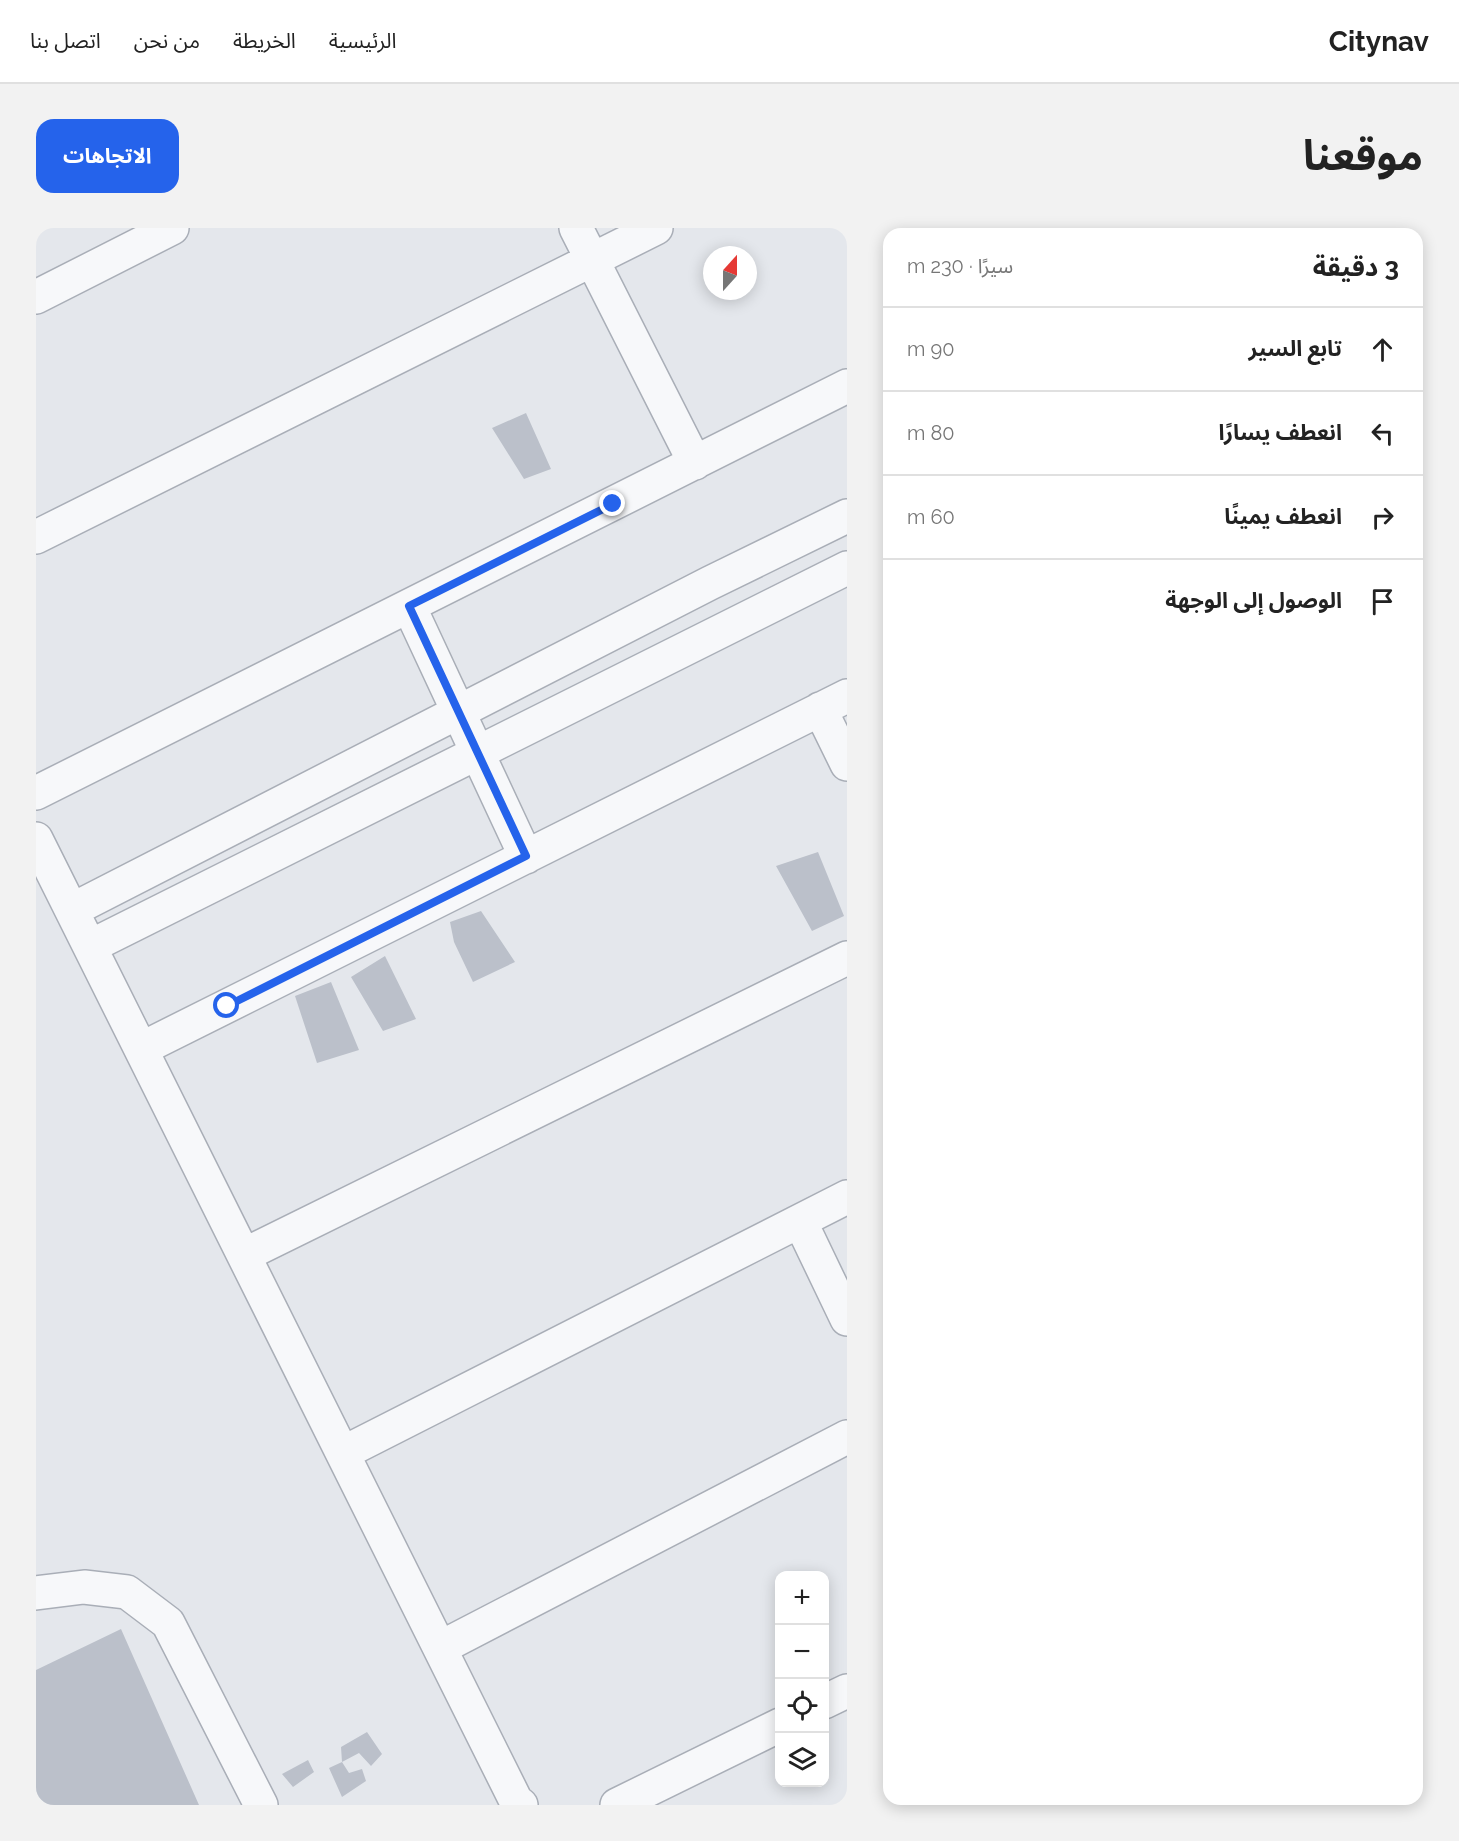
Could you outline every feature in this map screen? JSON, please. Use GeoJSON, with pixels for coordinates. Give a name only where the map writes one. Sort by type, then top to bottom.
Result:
{"type":"FeatureCollection","features":[{"type":"Feature","properties":{"kind":"street"},"geometry":{"type":"LineString","coordinates":[[36,297],[172,228]]}},
{"type":"Feature","properties":{"kind":"street"},"geometry":{"type":"LineString","coordinates":[[576,228],[695,463]]}},
{"type":"Feature","properties":{"kind":"street"},"geometry":{"type":"LineString","coordinates":[[36,537],[656,228]]}},
{"type":"Feature","properties":{"kind":"street"},"geometry":{"type":"LineString","coordinates":[[36,793],[847,387]]}},
{"type":"Feature","properties":{"kind":"street"},"geometry":{"type":"LineString","coordinates":[[72,910],[847,516]]}},
{"type":"Feature","properties":{"kind":"street"},"geometry":{"type":"LineString","coordinates":[[91,946],[847,568]]}},
{"type":"Feature","properties":{"kind":"street"},"geometry":{"type":"LineString","coordinates":[[409,606],[526,856]]}},
{"type":"Feature","properties":{"kind":"street"},"geometry":{"type":"LineString","coordinates":[[141,1049],[834,702],[847,764]]}},
{"type":"Feature","properties":{"kind":"street"},"geometry":{"type":"LineString","coordinates":[[36,839],[516,1801],[521,1805]]}},
{"type":"Feature","properties":{"kind":"street"},"geometry":{"type":"LineString","coordinates":[[244,1255],[847,958]]}},
{"type":"Feature","properties":{"kind":"street"},"geometry":{"type":"LineString","coordinates":[[343,1453],[847,1197]]}},
{"type":"Feature","properties":{"kind":"street"},"geometry":{"type":"LineString","coordinates":[[800,1221],[847,1319]]}},
{"type":"Feature","properties":{"kind":"street"},"geometry":{"type":"LineString","coordinates":[[440,1648],[847,1437]]}},
{"type":"Feature","properties":{"kind":"street"},"geometry":{"type":"LineString","coordinates":[[36,1593],[84,1587],[127,1592],[168,1623],[261,1805]]}},
{"type":"Feature","properties":{"kind":"street"},"geometry":{"type":"LineString","coordinates":[[829,1700],[847,1691]]}},
{"type":"Feature","properties":{"kind":"street"},"geometry":{"type":"LineString","coordinates":[[617,1805],[775,1727]]}},
{"type":"Feature","properties":{"kind":"building"},"geometry":{"type":"Polygon","coordinates":[[[526,413],[551,469],[524,479],[492,428],[526,413]]]}},
{"type":"Feature","properties":{"kind":"building"},"geometry":{"type":"Polygon","coordinates":[[[818,852],[844,916],[812,931],[776,866],[818,852]]]}},
{"type":"Feature","properties":{"kind":"building"},"geometry":{"type":"Polygon","coordinates":[[[481,911],[515,962],[473,982],[454,942],[450,922],[481,911]]]}},
{"type":"Feature","properties":{"kind":"building"},"geometry":{"type":"Polygon","coordinates":[[[385,956],[416,1019],[383,1031],[351,977],[385,956]]]}},
{"type":"Feature","properties":{"kind":"building"},"geometry":{"type":"Polygon","coordinates":[[[331,982],[359,1050],[317,1063],[295,996],[331,982]]]}},
{"type":"Feature","properties":{"kind":"building"},"geometry":{"type":"Polygon","coordinates":[[[121,1629],[199,1805],[36,1805],[36,1670],[121,1629]]]}},
{"type":"Feature","properties":{"kind":"building"},"geometry":{"type":"Polygon","coordinates":[[[367,1732],[382,1754],[371,1766],[359,1753],[342,1762],[341,1747],[367,1732]]]}},
{"type":"Feature","properties":{"kind":"building"},"geometry":{"type":"Polygon","coordinates":[[[308,1760],[314,1772],[293,1787],[282,1774],[308,1760]]]}},
{"type":"Feature","properties":{"kind":"building"},"geometry":{"type":"Polygon","coordinates":[[[342,1762],[349,1773],[362,1769],[366,1781],[342,1797],[329,1768],[342,1762]]]}},
{"type":"Feature","properties":{"kind":"route"},"geometry":{"type":"LineString","coordinates":[[227,1006],[526,856],[409,606],[613,504]]}}]}
